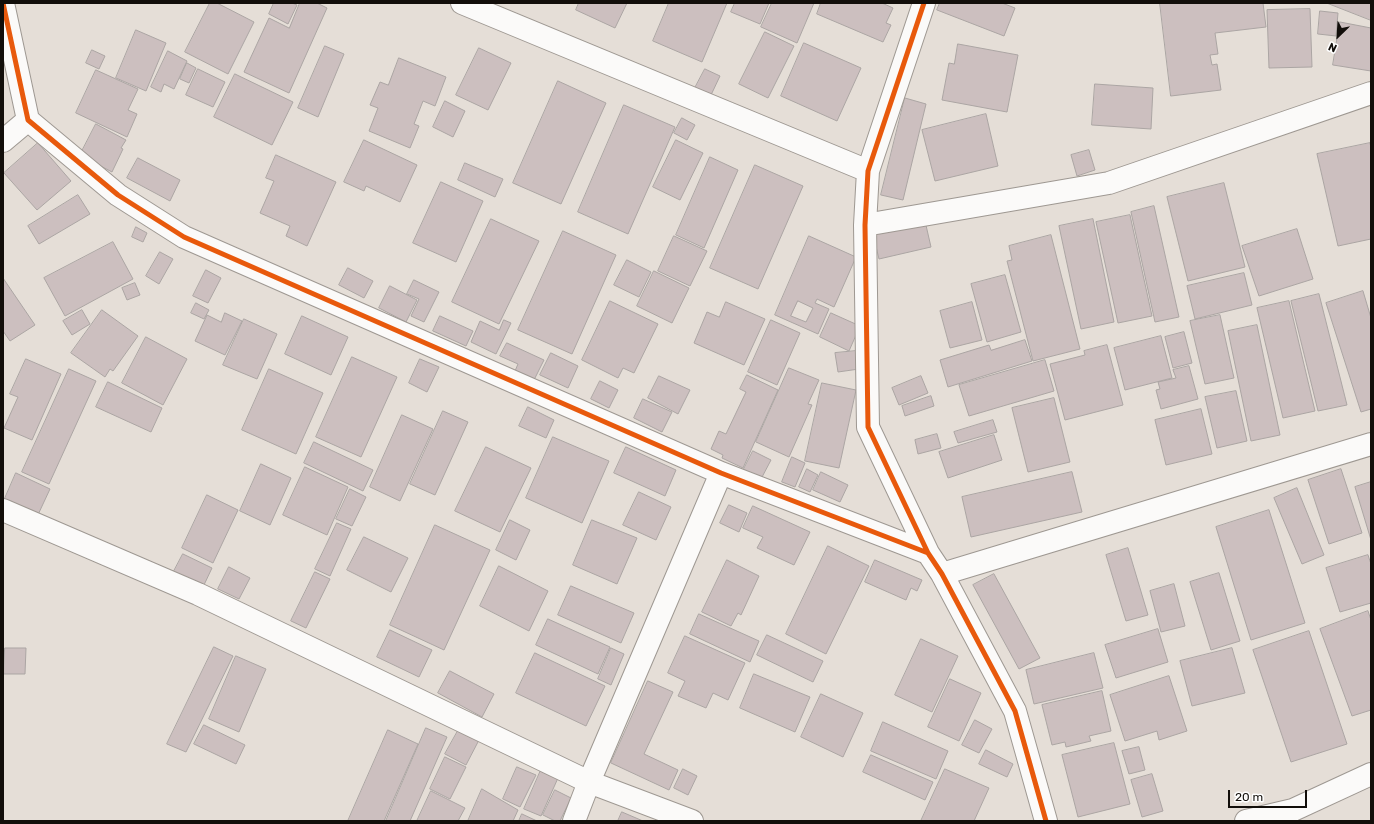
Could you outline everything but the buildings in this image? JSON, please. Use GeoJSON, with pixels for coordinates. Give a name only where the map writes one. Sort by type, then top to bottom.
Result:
{"type":"FeatureCollection","features":[{"type":"Feature","properties":{"kind":"street"},"geometry":{"type":"LineString","coordinates":[[3,3],[28,120],[118,195],[184,237],[721,473],[928,553]]}},
{"type":"Feature","properties":{"kind":"street"},"geometry":{"type":"LineString","coordinates":[[462,3],[868,171]]}},
{"type":"Feature","properties":{"kind":"street"},"geometry":{"type":"LineString","coordinates":[[924,3],[868,171],[864,225],[868,426],[928,553],[942,574],[1016,710],[1046,821]]}},
{"type":"Feature","properties":{"kind":"street"},"geometry":{"type":"LineString","coordinates":[[864,225],[1110,183],[1371,93]]}},
{"type":"Feature","properties":{"kind":"street"},"geometry":{"type":"LineString","coordinates":[[3,141],[28,120]]}},
{"type":"Feature","properties":{"kind":"street"},"geometry":{"type":"LineString","coordinates":[[942,574],[1371,444]]}},
{"type":"Feature","properties":{"kind":"street"},"geometry":{"type":"LineString","coordinates":[[574,821],[589,782],[721,473]]}},
{"type":"Feature","properties":{"kind":"street"},"geometry":{"type":"LineString","coordinates":[[3,510],[198,594],[589,782],[692,821]]}},
{"type":"Feature","properties":{"kind":"street"},"geometry":{"type":"LineString","coordinates":[[1246,821],[1293,810],[1371,774]]}},
{"type":"Feature","properties":{"kind":"cycle path"},"geometry":{"type":"LineString","coordinates":[[3,3],[28,120],[118,195],[184,237],[721,473],[928,553]]}},
{"type":"Feature","properties":{"kind":"cycle path"},"geometry":{"type":"LineString","coordinates":[[924,3],[868,171],[865,225],[868,427],[928,553],[942,574],[1015,711],[1046,821]]}}]}
